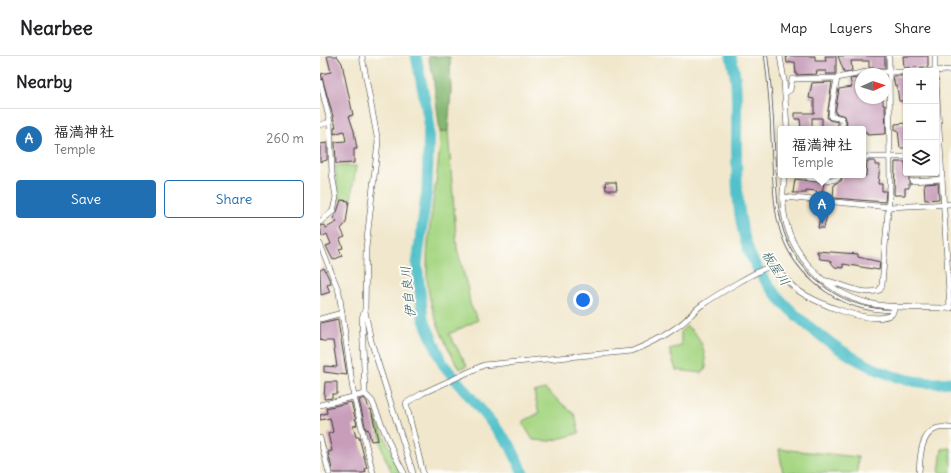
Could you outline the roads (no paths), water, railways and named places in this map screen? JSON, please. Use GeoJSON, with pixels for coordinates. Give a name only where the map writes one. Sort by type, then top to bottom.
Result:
{"type":"FeatureCollection","features":[{"type":"Feature","properties":{"kind":"street"},"geometry":{"type":"LineString","coordinates":[[362,56],[378,142],[366,248],[365,310],[373,348],[413,473]]}},
{"type":"Feature","properties":{"kind":"street"},"geometry":{"type":"LineString","coordinates":[[780,56],[785,93],[787,126]]}},
{"type":"Feature","properties":{"kind":"street"},"geometry":{"type":"LineString","coordinates":[[889,56],[889,68]]}},
{"type":"Feature","properties":{"kind":"street"},"geometry":{"type":"LineString","coordinates":[[935,56],[935,68]]}},
{"type":"Feature","properties":{"kind":"street"},"geometry":{"type":"LineString","coordinates":[[939,71],[951,70]]}},
{"type":"Feature","properties":{"kind":"street"},"geometry":{"type":"LineString","coordinates":[[891,72],[903,72]]}},
{"type":"Feature","properties":{"kind":"street"},"geometry":{"type":"LineString","coordinates":[[785,93],[790,90],[792,79],[836,78],[855,74]]}},
{"type":"Feature","properties":{"kind":"street"},"geometry":{"type":"LineString","coordinates":[[836,78],[836,90],[831,106],[831,117],[840,118],[843,122],[842,126]]}},
{"type":"Feature","properties":{"kind":"street"},"geometry":{"type":"LineString","coordinates":[[320,82],[330,122],[335,205],[330,214],[320,222]]}},
{"type":"Feature","properties":{"kind":"street"},"geometry":{"type":"LineString","coordinates":[[822,280],[853,289],[876,292],[880,290],[882,285],[890,158],[889,104]]}},
{"type":"Feature","properties":{"kind":"street"},"geometry":{"type":"LineString","coordinates":[[937,104],[938,140]]}},
{"type":"Feature","properties":{"kind":"street"},"geometry":{"type":"LineString","coordinates":[[320,125],[330,122]]}},
{"type":"Feature","properties":{"kind":"street"},"geometry":{"type":"LineString","coordinates":[[866,157],[903,157]]}},
{"type":"Feature","properties":{"kind":"street"},"geometry":{"type":"LineString","coordinates":[[784,178],[783,197],[789,231],[797,251],[822,280],[841,294],[868,303],[895,308],[951,308],[942,179],[939,162]]}},
{"type":"Feature","properties":{"kind":"street"},"geometry":{"type":"LineString","coordinates":[[808,178],[833,180],[838,178]]}},
{"type":"Feature","properties":{"kind":"street"},"geometry":{"type":"LineString","coordinates":[[912,181],[942,179]]}},
{"type":"Feature","properties":{"kind":"street"},"geometry":{"type":"LineString","coordinates":[[783,197],[888,207],[951,204]]}},
{"type":"Feature","properties":{"kind":"street"},"geometry":{"type":"LineString","coordinates":[[320,244],[339,292],[354,397],[373,473]]}},
{"type":"Feature","properties":{"kind":"street"},"geometry":{"type":"LineString","coordinates":[[423,473],[406,402],[474,369],[496,364],[632,351],[648,345],[665,335],[679,326],[702,305],[765,268],[774,268],[789,283],[808,297],[843,311],[880,318],[890,316],[895,308]]}},
{"type":"Feature","properties":{"kind":"street"},"geometry":{"type":"LineString","coordinates":[[365,310],[362,318],[365,394],[372,401],[394,454],[404,473]]}},
{"type":"Feature","properties":{"kind":"street"},"geometry":{"type":"LineString","coordinates":[[320,319],[342,313]]}},
{"type":"Feature","properties":{"kind":"street"},"geometry":{"type":"LineString","coordinates":[[320,405],[365,394]]}},
{"type":"Feature","properties":{"kind":"street"},"geometry":{"type":"LineString","coordinates":[[919,473],[922,445],[928,435],[937,428],[951,428]]}},
{"type":"Feature","properties":{"kind":"street"},"geometry":{"type":"LineString","coordinates":[[320,438],[328,473]]}},
{"type":"Feature","properties":{"kind":"lane"},"geometry":{"type":"LineString","coordinates":[[766,56],[771,88],[775,202],[780,230],[789,253],[814,282],[838,298],[859,307],[895,308]]}},
{"type":"Feature","properties":{"kind":"waterway","name":"伊自良川"},"geometry":{"type":"LineString","coordinates":[[416,56],[429,121],[427,190],[417,264],[423,318],[443,364],[510,445],[523,473]]}},
{"type":"Feature","properties":{"kind":"waterway","name":"板屋川"},"geometry":{"type":"LineString","coordinates":[[731,56],[736,82],[737,171],[740,214],[744,235],[757,269],[776,295],[800,319],[825,339],[851,356],[878,370],[906,380],[936,383],[951,382]]}},
{"type":"Feature","properties":{"kind":"place","name":"福満神社"},"geometry":{"type":"Point","coordinates":[822,224]}}]}
